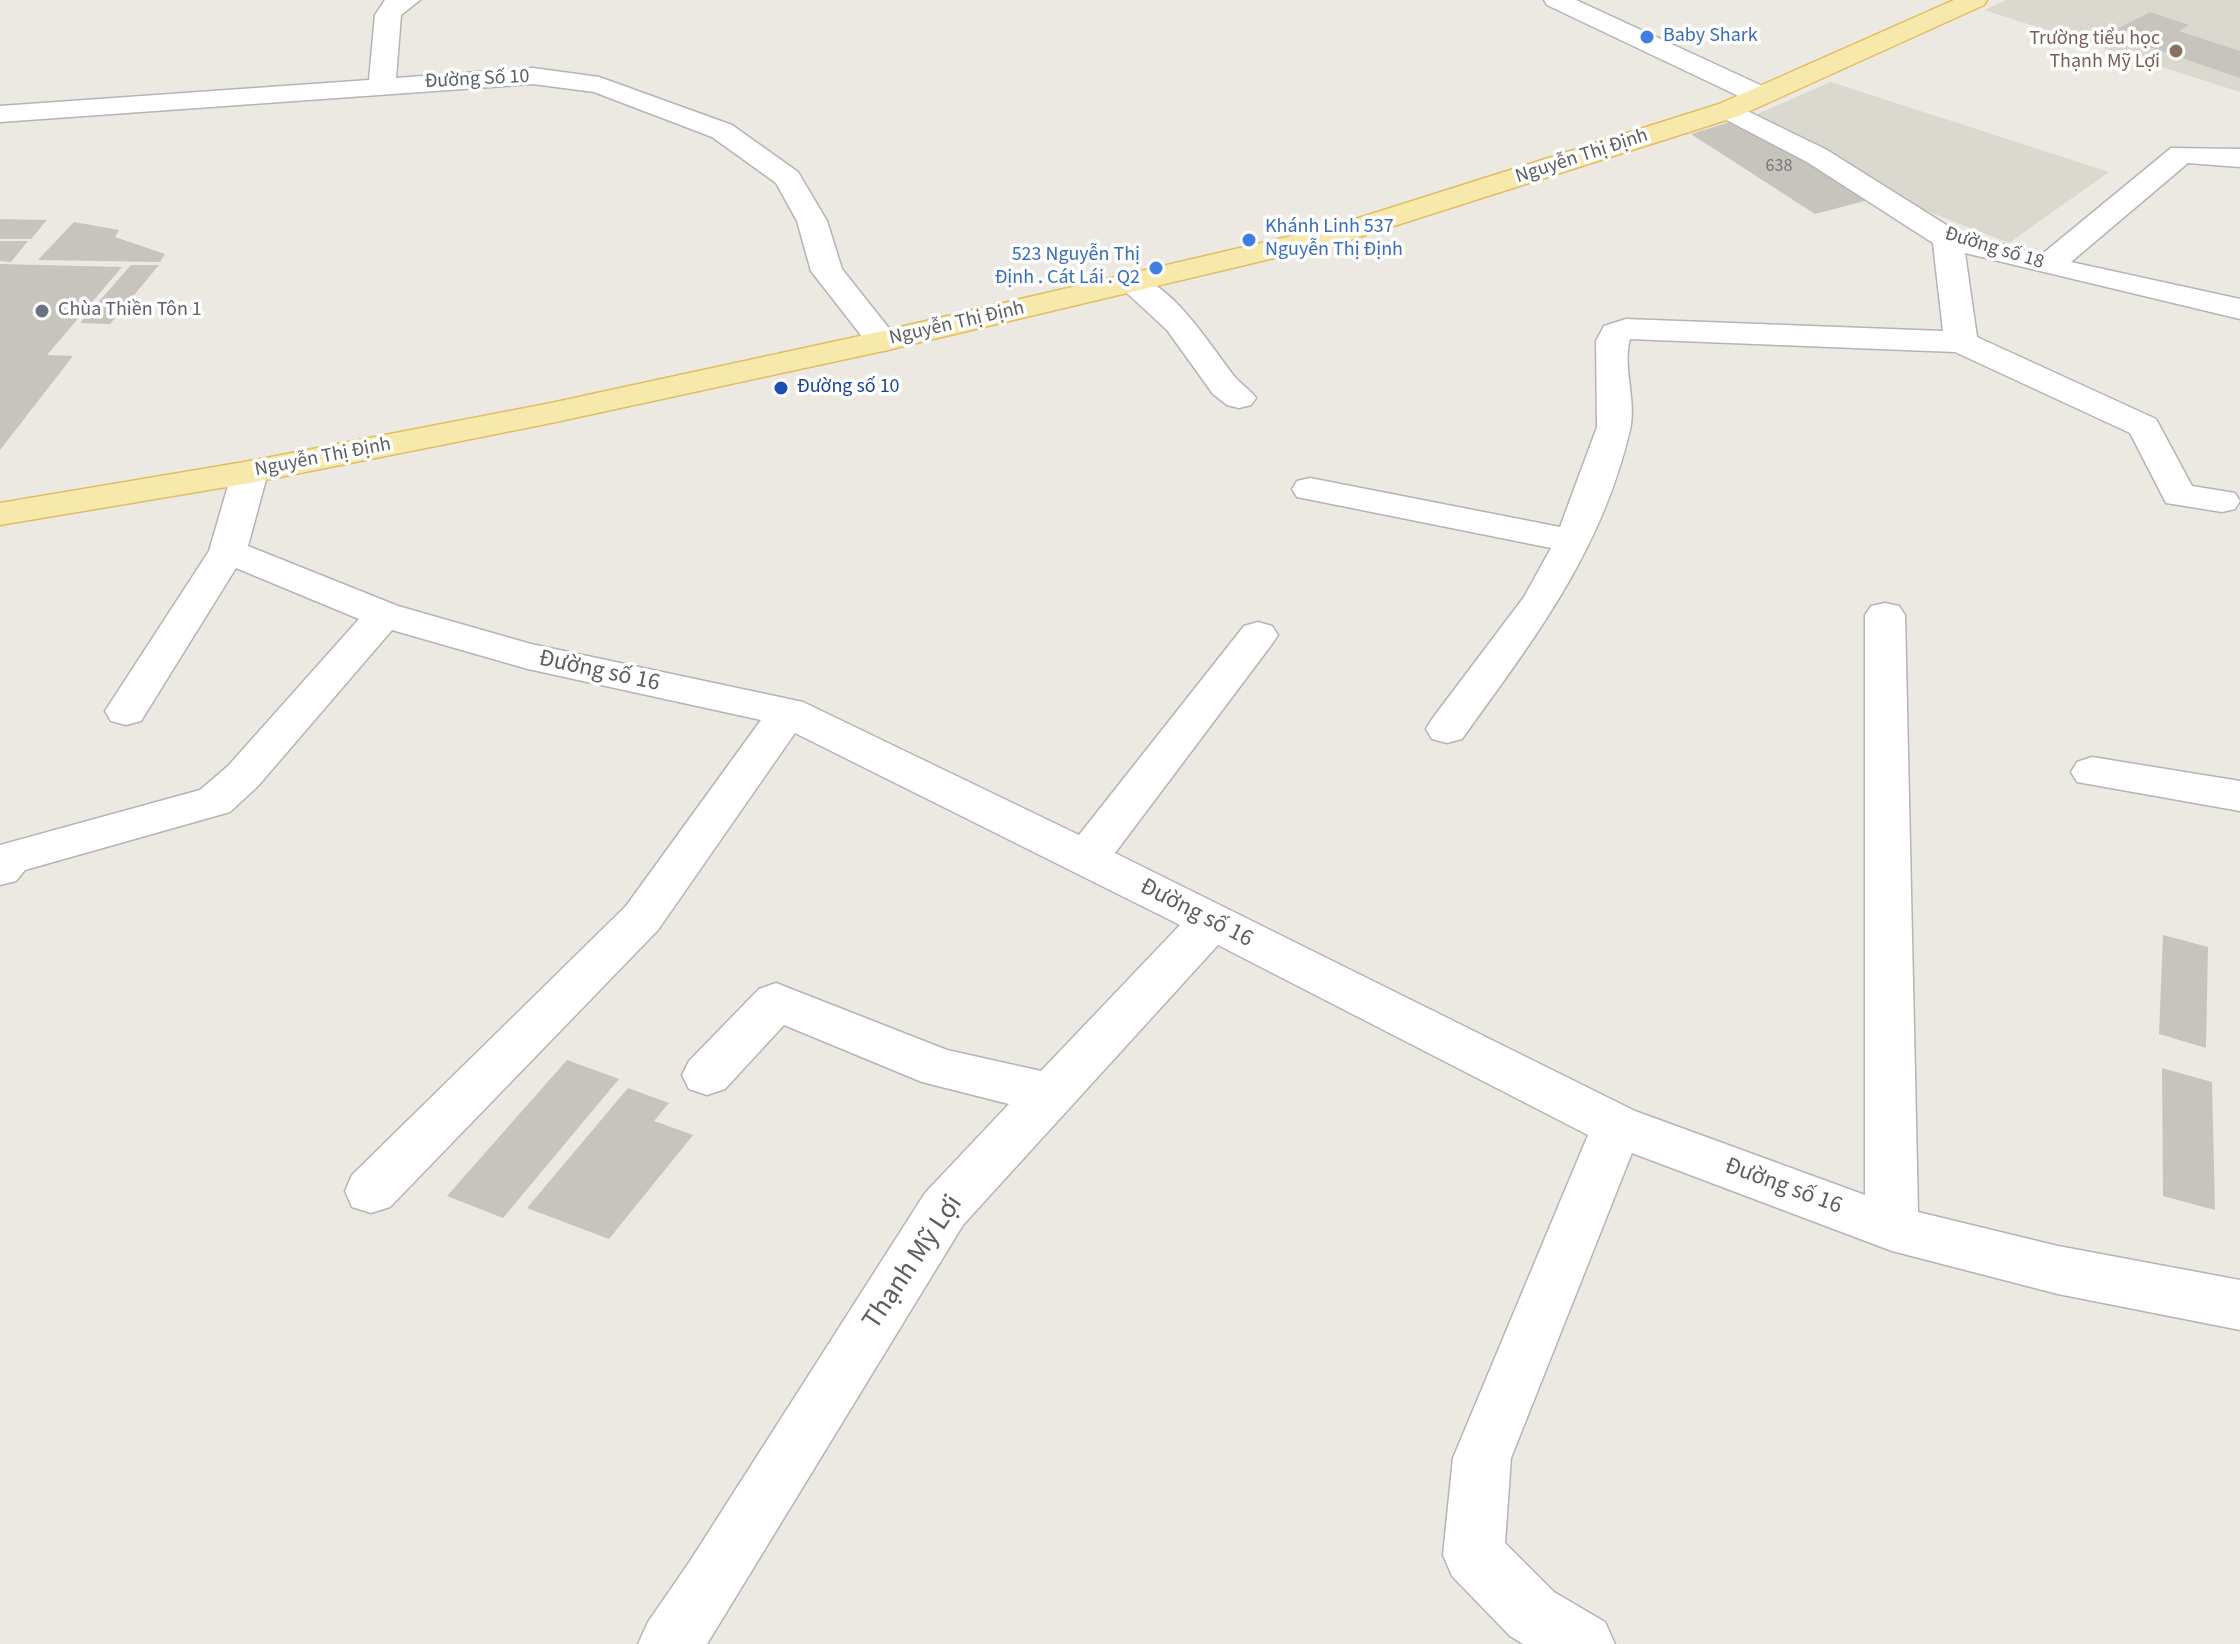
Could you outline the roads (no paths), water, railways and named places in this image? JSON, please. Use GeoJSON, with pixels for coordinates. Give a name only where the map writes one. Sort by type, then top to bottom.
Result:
{"type":"FeatureCollection","features":[{"type":"Feature","properties":{"kind":"main road","name":"Nguyễn Thị Định"},"geometry":{"type":"LineString","coordinates":[[0,514],[250,472],[551,413],[883,341],[1339,234],[1729,110],[1975,0]]}},
{"type":"Feature","properties":{"kind":"street"},"geometry":{"type":"LineString","coordinates":[[382,85],[388,15],[394,5],[408,0]]}},
{"type":"Feature","properties":{"kind":"street"},"geometry":{"type":"LineString","coordinates":[[1556,0],[1759,95]]}},
{"type":"Feature","properties":{"kind":"street","name":"Đường Số 10"},"geometry":{"type":"LineString","coordinates":[[0,114],[533,76],[599,85],[722,131],[788,178],[812,221],[827,271],[883,341]]}},
{"type":"Feature","properties":{"kind":"street","name":"Đường số 18"},"geometry":{"type":"LineString","coordinates":[[1729,110],[1817,156],[1948,239],[2047,266],[2240,309]]}},
{"type":"Feature","properties":{"kind":"street"},"geometry":{"type":"LineString","coordinates":[[2047,266],[2181,154],[2240,158]]}},
{"type":"Feature","properties":{"kind":"street"},"geometry":{"type":"LineString","coordinates":[[1948,239],[1961,342]]}},
{"type":"Feature","properties":{"kind":"street"},"geometry":{"type":"LineString","coordinates":[[1132,283],[1178,323],[1225,387],[1239,398]]}},
{"type":"Feature","properties":{"kind":"street"},"geometry":{"type":"LineString","coordinates":[[1447,729],[1541,601],[1574,541],[1614,427],[1612,341],[1616,333],[1626,329],[1961,342],[2144,426],[2179,495],[2222,501]]}},
{"type":"Feature","properties":{"kind":"street"},"geometry":{"type":"LineString","coordinates":[[126,711],[228,551],[250,472]]}},
{"type":"Feature","properties":{"kind":"street"},"geometry":{"type":"LineString","coordinates":[[1310,489],[1574,541]]}},
{"type":"Feature","properties":{"kind":"street","name":"Đường số 16"},"geometry":{"type":"LineString","coordinates":[[228,551],[384,615],[528,656],[788,712],[1086,858],[1617,1126],[1892,1228],[2058,1270],[2240,1305]]}},
{"type":"Feature","properties":{"kind":"street"},"geometry":{"type":"LineString","coordinates":[[0,869],[9,858],[215,801],[243,776],[384,615]]}},
{"type":"Feature","properties":{"kind":"street"},"geometry":{"type":"LineString","coordinates":[[1885,615],[1892,1228]]}},
{"type":"Feature","properties":{"kind":"street"},"geometry":{"type":"LineString","coordinates":[[1086,858],[1258,635]]}},
{"type":"Feature","properties":{"kind":"street"},"geometry":{"type":"LineString","coordinates":[[371,1191],[642,918],[788,712]]}},
{"type":"Feature","properties":{"kind":"street"},"geometry":{"type":"LineString","coordinates":[[2092,772],[2240,796]]}},
{"type":"Feature","properties":{"kind":"street","name":"Thạnh Mỹ Lợi"},"geometry":{"type":"LineString","coordinates":[[670,1644],[712,1583],[944,1209],[1211,922]]}},
{"type":"Feature","properties":{"kind":"street"},"geometry":{"type":"LineString","coordinates":[[707,1075],[776,1002],[940,1068],[1051,1094]]}},
{"type":"Feature","properties":{"kind":"street"},"geometry":{"type":"LineString","coordinates":[[1583,1644],[1532,1614],[1474,1555],[1482,1458],[1617,1126]]}},
{"type":"Feature","properties":{"kind":"place","name":"Baby Shark"},"geometry":{"type":"Point","coordinates":[1647,37]}},
{"type":"Feature","properties":{"kind":"place","name":"Trường tiểu học Thạnh Mỹ Lợi"},"geometry":{"type":"Point","coordinates":[2176,51]}},
{"type":"Feature","properties":{"kind":"place","name":"Khánh Linh 537 Nguyễn Thị Định"},"geometry":{"type":"Point","coordinates":[1249,240]}},
{"type":"Feature","properties":{"kind":"place","name":"523 Nguyễn Thị Định . Cát Lái . Q2"},"geometry":{"type":"Point","coordinates":[1156,268]}},
{"type":"Feature","properties":{"kind":"place","name":"Chùa Thiền Tôn 1"},"geometry":{"type":"Point","coordinates":[42,311]}},
{"type":"Feature","properties":{"kind":"place","name":"Đường số 10"},"geometry":{"type":"Point","coordinates":[781,388]}}]}
